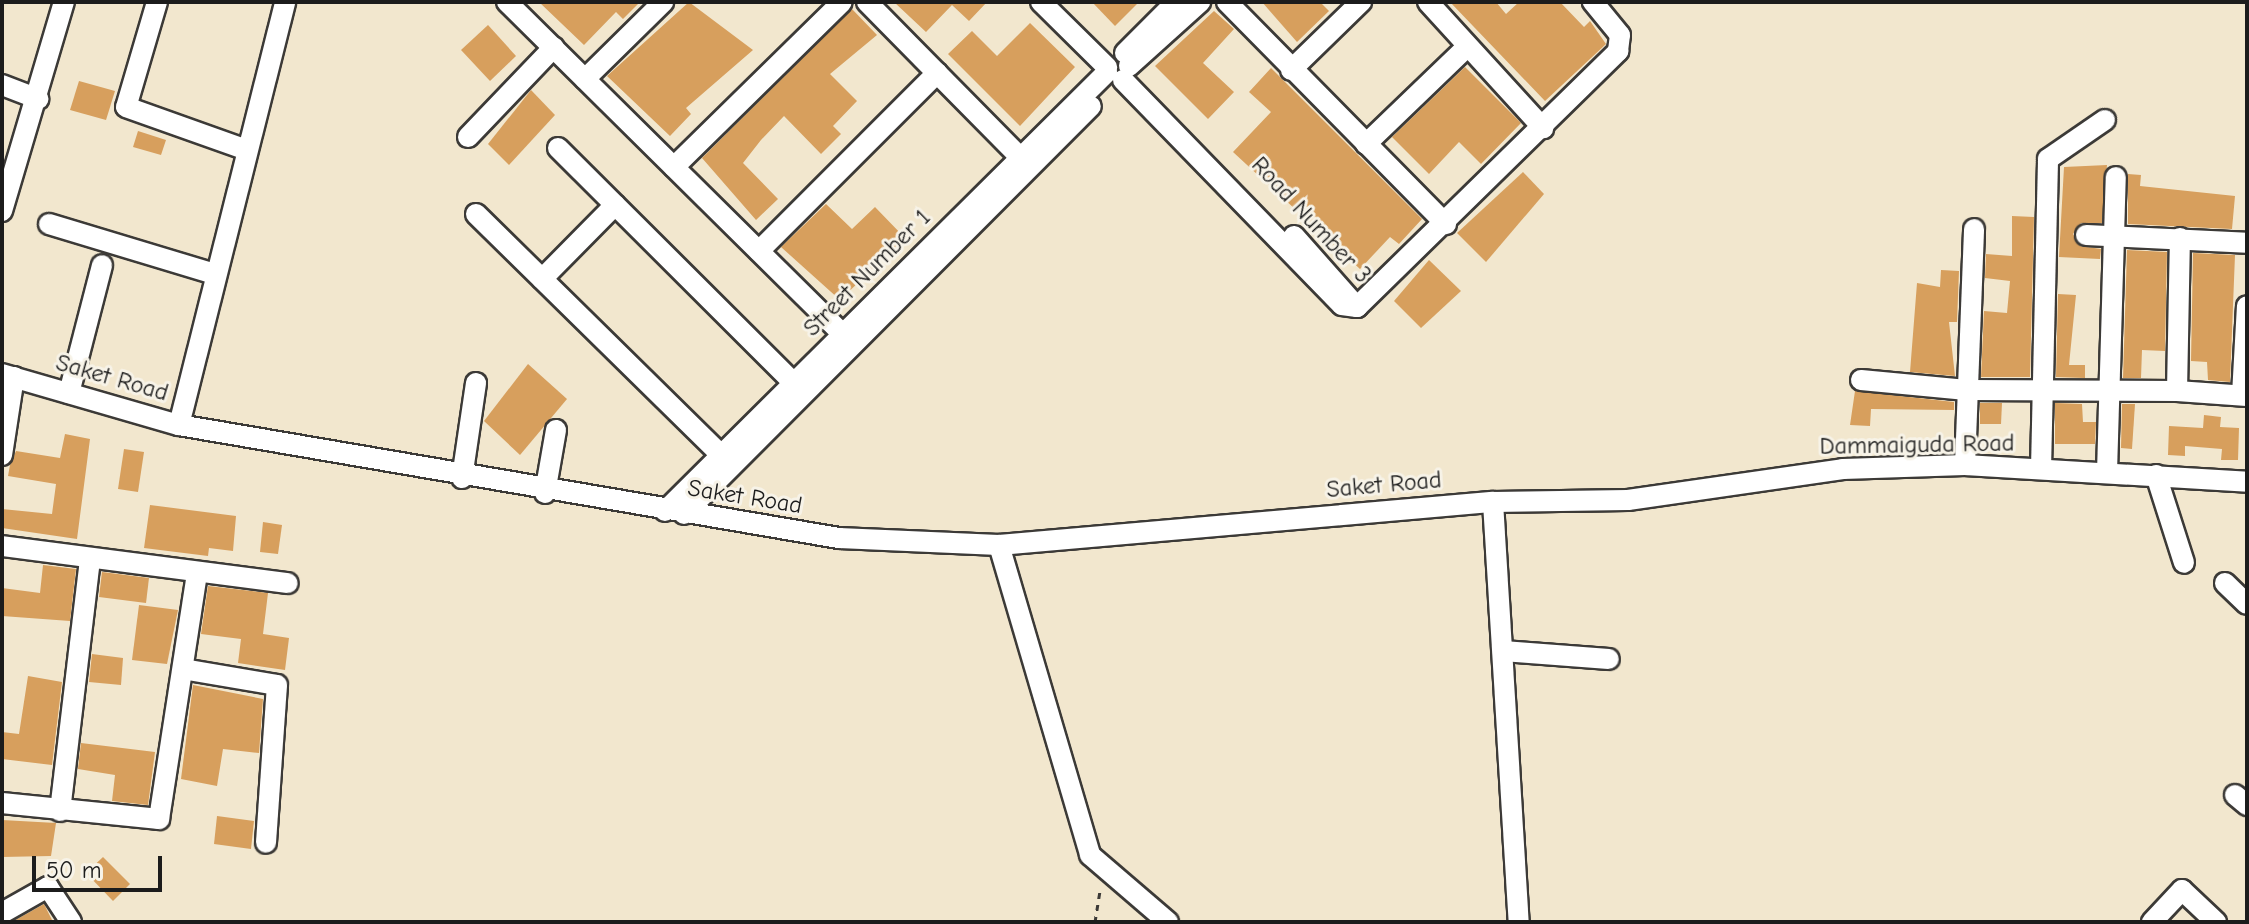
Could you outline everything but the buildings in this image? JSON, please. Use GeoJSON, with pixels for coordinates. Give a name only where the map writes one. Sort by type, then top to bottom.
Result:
{"type":"FeatureCollection","features":[{"type":"Feature","properties":{"kind":"street"},"geometry":{"type":"LineString","coordinates":[[2,210],[38,99],[64,2]]}},
{"type":"Feature","properties":{"kind":"street"},"geometry":{"type":"LineString","coordinates":[[157,2],[126,107],[244,149]]}},
{"type":"Feature","properties":{"kind":"street"},"geometry":{"type":"LineString","coordinates":[[179,425],[244,149],[285,2]]}},
{"type":"Feature","properties":{"kind":"street"},"geometry":{"type":"LineString","coordinates":[[507,2],[848,339]]}},
{"type":"Feature","properties":{"kind":"street"},"geometry":{"type":"LineString","coordinates":[[585,79],[663,2]]}},
{"type":"Feature","properties":{"kind":"street"},"geometry":{"type":"LineString","coordinates":[[674,167],[842,2]]}},
{"type":"Feature","properties":{"kind":"street"},"geometry":{"type":"LineString","coordinates":[[867,2],[1019,156]]}},
{"type":"Feature","properties":{"kind":"street","name":"Road Number 3"},"geometry":{"type":"LineString","coordinates":[[1041,2],[1118,69]]}},
{"type":"Feature","properties":{"kind":"street","name":"Road Number 3"},"geometry":{"type":"LineString","coordinates":[[1059,2],[1118,69],[1357,307],[1446,224]]}},
{"type":"Feature","properties":{"kind":"street","name":"Street Number 1"},"geometry":{"type":"LineString","coordinates":[[674,512],[1118,69],[1176,2]]}},
{"type":"Feature","properties":{"kind":"street","name":"Street Number 1"},"geometry":{"type":"LineString","coordinates":[[726,460],[794,383],[848,339],[1019,156],[1200,2]]}},
{"type":"Feature","properties":{"kind":"street"},"geometry":{"type":"LineString","coordinates":[[1227,2],[1446,224],[1618,51],[1620,35],[1593,2]]}},
{"type":"Feature","properties":{"kind":"street"},"geometry":{"type":"LineString","coordinates":[[1291,70],[1361,2]]}},
{"type":"Feature","properties":{"kind":"street"},"geometry":{"type":"LineString","coordinates":[[1428,2],[1543,128]]}},
{"type":"Feature","properties":{"kind":"street"},"geometry":{"type":"LineString","coordinates":[[1366,144],[1468,46]]}},
{"type":"Feature","properties":{"kind":"street"},"geometry":{"type":"LineString","coordinates":[[468,137],[554,47]]}},
{"type":"Feature","properties":{"kind":"street"},"geometry":{"type":"LineString","coordinates":[[759,251],[937,73]]}},
{"type":"Feature","properties":{"kind":"street"},"geometry":{"type":"LineString","coordinates":[[2,85],[38,99]]}},
{"type":"Feature","properties":{"kind":"street"},"geometry":{"type":"LineString","coordinates":[[2041,469],[2048,159],[2105,120]]}},
{"type":"Feature","properties":{"kind":"street"},"geometry":{"type":"LineString","coordinates":[[558,148],[794,383]]}},
{"type":"Feature","properties":{"kind":"street"},"geometry":{"type":"LineString","coordinates":[[2107,472],[2116,177]]}},
{"type":"Feature","properties":{"kind":"street"},"geometry":{"type":"LineString","coordinates":[[542,279],[615,205]]}},
{"type":"Feature","properties":{"kind":"street"},"geometry":{"type":"LineString","coordinates":[[476,214],[726,460]]}},
{"type":"Feature","properties":{"kind":"street"},"geometry":{"type":"LineString","coordinates":[[49,224],[215,274]]}},
{"type":"Feature","properties":{"kind":"street"},"geometry":{"type":"LineString","coordinates":[[1965,465],[1974,229]]}},
{"type":"Feature","properties":{"kind":"street"},"geometry":{"type":"LineString","coordinates":[[2086,235],[2247,243]]}},
{"type":"Feature","properties":{"kind":"street"},"geometry":{"type":"LineString","coordinates":[[2177,391],[2180,238]]}},
{"type":"Feature","properties":{"kind":"street"},"geometry":{"type":"LineString","coordinates":[[69,393],[102,265]]}},
{"type":"Feature","properties":{"kind":"street"},"geometry":{"type":"LineString","coordinates":[[1861,380],[1967,390],[2042,388],[2245,396],[2247,306]]}},
{"type":"Feature","properties":{"kind":"street"},"geometry":{"type":"LineString","coordinates":[[2,455],[8,376]]}},
{"type":"Feature","properties":{"kind":"street","name":"Saket Road"},"geometry":{"type":"LineString","coordinates":[[8,376],[179,425],[545,493],[839,538],[999,545],[1493,502]]}},
{"type":"Feature","properties":{"kind":"street"},"geometry":{"type":"LineString","coordinates":[[462,478],[476,383]]}},
{"type":"Feature","properties":{"kind":"street"},"geometry":{"type":"LineString","coordinates":[[545,493],[556,430]]}},
{"type":"Feature","properties":{"kind":"street","name":"Dammaiguda Road"},"geometry":{"type":"LineString","coordinates":[[1493,502],[1628,500],[1843,469],[1965,465],[2247,482]]}},
{"type":"Feature","properties":{"kind":"street"},"geometry":{"type":"LineString","coordinates":[[2156,475],[2184,563]]}},
{"type":"Feature","properties":{"kind":"street"},"geometry":{"type":"LineString","coordinates":[[1493,502],[1519,922]]}},
{"type":"Feature","properties":{"kind":"street"},"geometry":{"type":"LineString","coordinates":[[999,545],[1068,794],[1090,855],[1168,922]]}},
{"type":"Feature","properties":{"kind":"street"},"geometry":{"type":"LineString","coordinates":[[2,546],[90,560],[288,583]]}},
{"type":"Feature","properties":{"kind":"street"},"geometry":{"type":"LineString","coordinates":[[60,811],[90,560]]}},
{"type":"Feature","properties":{"kind":"street"},"geometry":{"type":"LineString","coordinates":[[2,803],[159,819],[197,573]]}},
{"type":"Feature","properties":{"kind":"street"},"geometry":{"type":"LineString","coordinates":[[2225,583],[2247,604]]}},
{"type":"Feature","properties":{"kind":"street"},"geometry":{"type":"LineString","coordinates":[[1503,651],[1609,659]]}},
{"type":"Feature","properties":{"kind":"street"},"geometry":{"type":"LineString","coordinates":[[183,669],[277,685],[266,843]]}},
{"type":"Feature","properties":{"kind":"street"},"geometry":{"type":"LineString","coordinates":[[2,913],[48,887],[71,922]]}},
{"type":"Feature","properties":{"kind":"street"},"geometry":{"type":"LineString","coordinates":[[2152,922],[2182,890],[2216,922]]}},
{"type":"Feature","properties":{"kind":"path"},"geometry":{"type":"LineString","coordinates":[[1095,922],[1102,866]]}}]}
